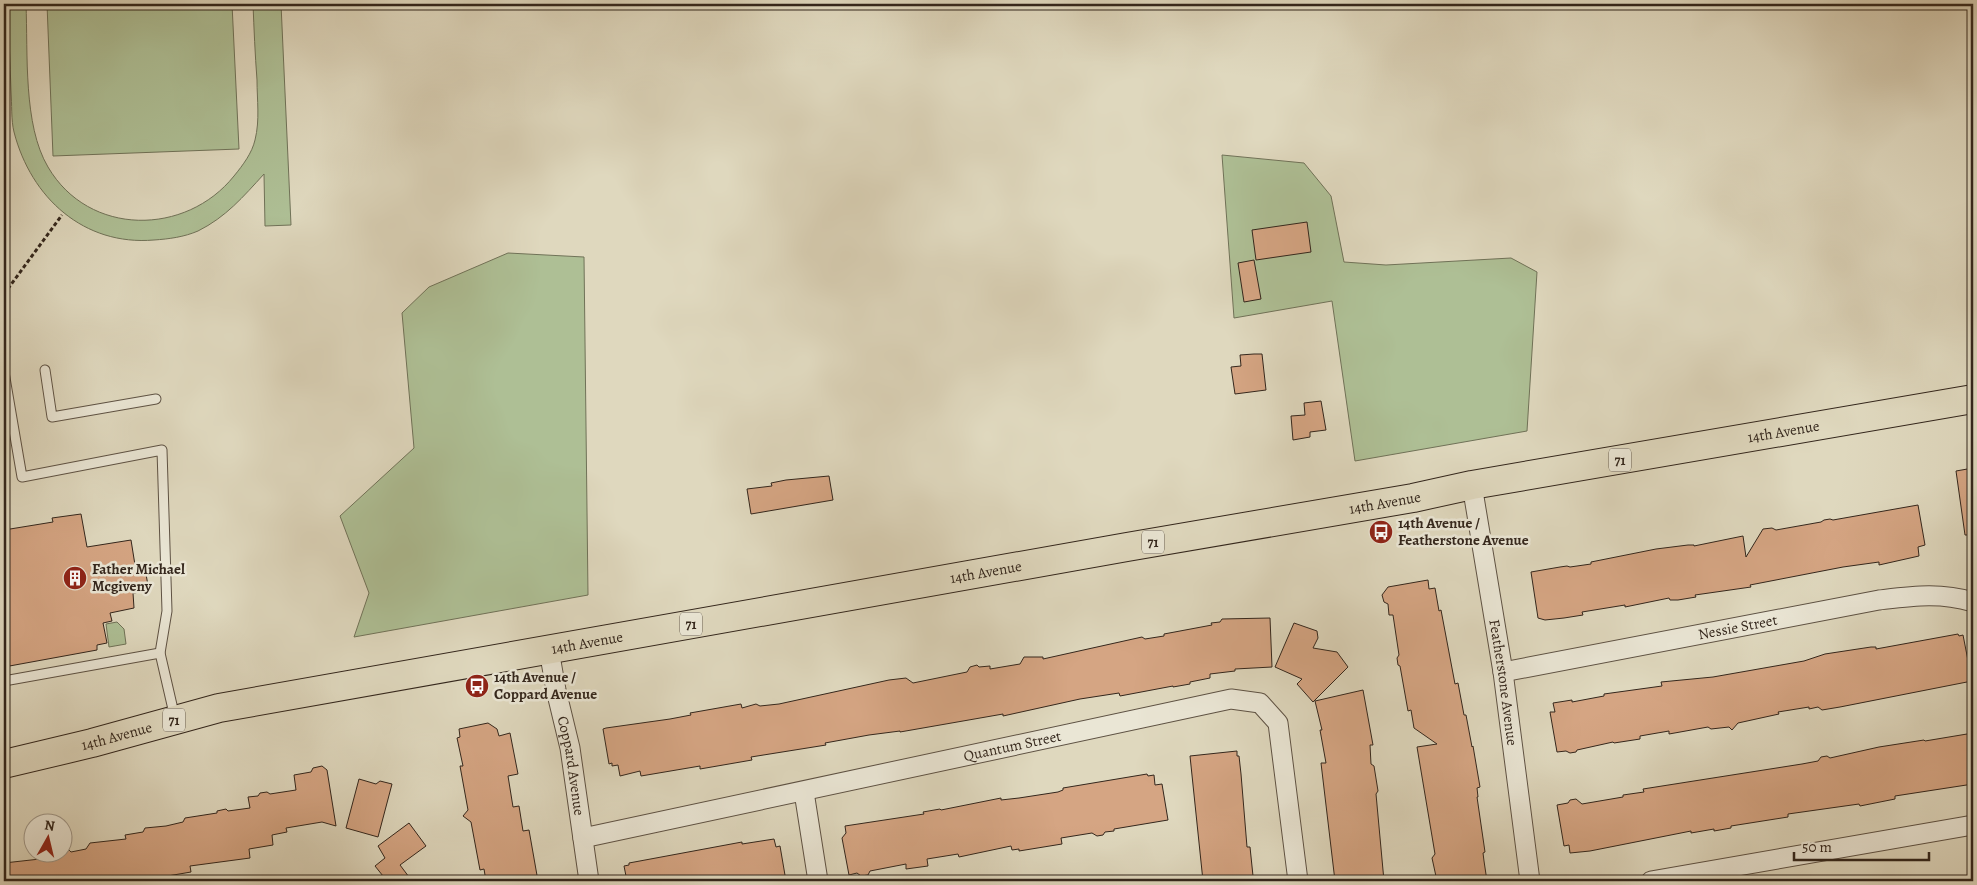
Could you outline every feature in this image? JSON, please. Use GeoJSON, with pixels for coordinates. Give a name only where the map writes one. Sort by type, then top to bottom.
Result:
{"type":"FeatureCollection","features":[{"type":"Feature","properties":{"kind":"main road","name":"14th Avenue"},"geometry":{"type":"LineString","coordinates":[[4,764],[219,708],[1136,545],[1413,498],[1472,485],[1973,399]]}},
{"type":"Feature","properties":{"kind":"street","name":"Featherstone Avenue"},"geometry":{"type":"LineString","coordinates":[[1472,485],[1503,672],[1530,881]]}},
{"type":"Feature","properties":{"kind":"street","name":"Nessie Street"},"geometry":{"type":"LineString","coordinates":[[1503,672],[1879,600],[1927,595],[1954,596],[1973,602]]}},
{"type":"Feature","properties":{"kind":"street","name":"Coppard Avenue"},"geometry":{"type":"LineString","coordinates":[[549,650],[556,690],[570,748],[589,881]]}},
{"type":"Feature","properties":{"kind":"street","name":"Quantum Street"},"geometry":{"type":"LineString","coordinates":[[582,838],[804,792],[1231,699],[1260,703],[1278,723],[1298,881]]}},
{"type":"Feature","properties":{"kind":"street"},"geometry":{"type":"LineString","coordinates":[[804,792],[818,881]]}},
{"type":"Feature","properties":{"kind":"street"},"geometry":{"type":"LineString","coordinates":[[1651,881],[1973,825]]}},
{"type":"Feature","properties":{"kind":"lane"},"geometry":{"type":"LineString","coordinates":[[45,370],[52,417],[156,399]]}},
{"type":"Feature","properties":{"kind":"lane"},"geometry":{"type":"LineString","coordinates":[[4,372],[22,477],[162,450],[167,610],[160,653],[175,720]]}},
{"type":"Feature","properties":{"kind":"lane"},"geometry":{"type":"LineString","coordinates":[[4,681],[160,653]]}},
{"type":"Feature","properties":{"kind":"path"},"geometry":{"type":"LineString","coordinates":[[4,294],[62,215]]}},
{"type":"Feature","properties":{"kind":"green space"},"geometry":{"type":"Polygon","coordinates":[[[7,4],[26,4],[28,88],[34,131],[48,167],[66,190],[88,206],[112,216],[138,220],[165,218],[190,210],[214,196],[234,176],[247,159],[255,140],[258,118],[253,4],[281,4],[291,225],[265,226],[264,174],[234,206],[208,225],[187,235],[154,240],[129,240],[105,235],[83,226],[64,213],[47,197],[33,178],[22,156],[14,132],[7,4]]]}},
{"type":"Feature","properties":{"kind":"green space"},"geometry":{"type":"Polygon","coordinates":[[[47,4],[232,4],[239,149],[53,156],[47,4]]]}},
{"type":"Feature","properties":{"kind":"green space"},"geometry":{"type":"Polygon","coordinates":[[[1222,155],[1304,163],[1331,196],[1344,262],[1386,265],[1511,258],[1537,272],[1527,431],[1355,461],[1332,301],[1234,318],[1222,155]]]}},
{"type":"Feature","properties":{"kind":"green space"},"geometry":{"type":"Polygon","coordinates":[[[508,253],[584,257],[588,595],[354,637],[369,593],[340,516],[414,448],[402,313],[429,287],[508,253]]]}},
{"type":"Feature","properties":{"kind":"green space"},"geometry":{"type":"Polygon","coordinates":[[[117,622],[124,629],[126,644],[109,647],[106,624],[117,622]]]}},
{"type":"Feature","properties":{"kind":"building"},"geometry":{"type":"Polygon","coordinates":[[[1307,222],[1311,252],[1256,260],[1252,230],[1307,222]]]}},
{"type":"Feature","properties":{"kind":"building"},"geometry":{"type":"Polygon","coordinates":[[[1254,260],[1261,299],[1244,302],[1238,263],[1254,260]]]}},
{"type":"Feature","properties":{"kind":"building"},"geometry":{"type":"Polygon","coordinates":[[[1262,354],[1266,390],[1235,394],[1231,367],[1241,366],[1240,355],[1262,354]]]}},
{"type":"Feature","properties":{"kind":"building"},"geometry":{"type":"Polygon","coordinates":[[[1321,401],[1326,430],[1310,432],[1310,437],[1293,440],[1291,416],[1305,415],[1304,403],[1321,401]]]}},
{"type":"Feature","properties":{"kind":"building"},"geometry":{"type":"Polygon","coordinates":[[[1973,468],[1973,535],[1965,535],[1956,471],[1973,468]]]}},
{"type":"Feature","properties":{"kind":"building"},"geometry":{"type":"Polygon","coordinates":[[[829,476],[833,500],[751,514],[747,489],[772,486],[771,483],[786,480],[829,476]]]}},
{"type":"Feature","properties":{"kind":"building"},"geometry":{"type":"Polygon","coordinates":[[[1918,505],[1925,545],[1918,547],[1919,556],[1879,565],[1879,562],[1843,567],[1750,585],[1751,587],[1695,595],[1696,597],[1678,600],[1670,600],[1669,598],[1625,607],[1625,605],[1582,612],[1583,615],[1564,618],[1545,620],[1538,618],[1531,572],[1591,564],[1591,562],[1656,549],[1694,546],[1743,536],[1746,557],[1763,529],[1772,528],[1776,530],[1824,520],[1918,505]]]}},
{"type":"Feature","properties":{"kind":"building","name":"Father Michael Mcgiveny"},"geometry":{"type":"Polygon","coordinates":[[[81,514],[87,547],[131,540],[135,565],[144,563],[149,591],[133,593],[134,608],[110,613],[112,621],[103,623],[107,643],[97,645],[97,650],[4,667],[4,530],[53,522],[52,518],[81,514]]]}},
{"type":"Feature","properties":{"kind":"building"},"geometry":{"type":"Polygon","coordinates":[[[1428,580],[1429,589],[1435,588],[1439,611],[1441,610],[1455,684],[1458,683],[1464,715],[1466,715],[1473,746],[1480,787],[1477,788],[1477,797],[1487,881],[1437,881],[1432,858],[1435,854],[1417,747],[1437,744],[1414,728],[1411,710],[1408,711],[1400,666],[1398,665],[1397,658],[1399,655],[1393,615],[1389,615],[1388,604],[1384,602],[1382,595],[1388,587],[1428,580]]]}},
{"type":"Feature","properties":{"kind":"building"},"geometry":{"type":"Polygon","coordinates":[[[1270,618],[1272,667],[1235,669],[1235,671],[1210,674],[1210,678],[1190,682],[1190,684],[1120,696],[1119,693],[1080,699],[1003,716],[1003,714],[900,732],[869,735],[825,743],[826,745],[751,757],[752,760],[700,769],[700,766],[641,776],[640,771],[620,776],[618,765],[612,766],[612,763],[609,764],[603,729],[606,728],[670,719],[691,715],[690,713],[741,704],[742,708],[756,704],[760,706],[779,704],[889,680],[906,678],[913,683],[967,672],[970,667],[977,665],[979,667],[990,666],[990,669],[1020,664],[1024,657],[1043,657],[1043,659],[1142,637],[1145,639],[1164,636],[1164,634],[1212,625],[1211,623],[1220,622],[1222,619],[1270,618]]]}},
{"type":"Feature","properties":{"kind":"building"},"geometry":{"type":"Polygon","coordinates":[[[1294,623],[1317,631],[1318,638],[1313,648],[1337,652],[1348,667],[1313,702],[1297,684],[1302,679],[1275,667],[1294,623]]]}},
{"type":"Feature","properties":{"kind":"building"},"geometry":{"type":"Polygon","coordinates":[[[1958,634],[1959,636],[1963,635],[1972,681],[1822,710],[1818,707],[1809,709],[1809,707],[1778,712],[1779,714],[1738,723],[1732,730],[1729,727],[1711,729],[1708,727],[1669,734],[1669,731],[1640,736],[1640,739],[1613,742],[1577,750],[1576,752],[1557,752],[1550,712],[1555,712],[1553,703],[1572,700],[1572,702],[1604,696],[1604,694],[1662,686],[1661,682],[1713,677],[1804,661],[1825,654],[1871,647],[1876,647],[1876,649],[1958,634]]]}},
{"type":"Feature","properties":{"kind":"building"},"geometry":{"type":"Polygon","coordinates":[[[1363,690],[1373,745],[1370,745],[1371,764],[1374,766],[1378,791],[1376,794],[1384,881],[1335,881],[1321,763],[1326,763],[1320,730],[1322,730],[1315,701],[1363,690]]]}},
{"type":"Feature","properties":{"kind":"building"},"geometry":{"type":"Polygon","coordinates":[[[488,723],[497,729],[499,736],[510,733],[518,774],[508,776],[513,807],[519,806],[523,831],[529,830],[538,881],[486,881],[484,869],[480,870],[471,822],[463,816],[468,810],[460,766],[463,766],[457,738],[460,737],[459,729],[488,723]]]}},
{"type":"Feature","properties":{"kind":"building"},"geometry":{"type":"Polygon","coordinates":[[[1973,733],[1973,784],[1895,796],[1895,799],[1860,806],[1859,804],[1788,814],[1788,817],[1731,826],[1731,828],[1691,833],[1691,831],[1590,851],[1570,853],[1569,845],[1564,846],[1557,805],[1568,803],[1570,800],[1576,799],[1582,804],[1644,792],[1643,789],[1802,764],[1818,761],[1821,757],[1827,756],[1830,758],[1879,747],[1973,733]]]}},
{"type":"Feature","properties":{"kind":"building"},"geometry":{"type":"Polygon","coordinates":[[[1237,751],[1241,774],[1247,847],[1250,847],[1253,876],[1244,877],[1244,881],[1203,881],[1190,756],[1237,751]]]}},
{"type":"Feature","properties":{"kind":"building"},"geometry":{"type":"Polygon","coordinates":[[[322,766],[327,770],[336,826],[322,822],[286,828],[287,832],[272,835],[273,845],[249,849],[250,858],[190,866],[191,872],[150,879],[151,881],[4,881],[4,863],[22,861],[72,862],[72,852],[86,849],[90,843],[126,839],[125,835],[143,832],[145,828],[166,826],[183,822],[185,818],[217,813],[217,811],[226,809],[228,811],[250,808],[248,797],[258,796],[260,793],[267,792],[270,794],[296,790],[294,775],[311,772],[313,768],[322,766]]]}},
{"type":"Feature","properties":{"kind":"building"},"geometry":{"type":"Polygon","coordinates":[[[1147,774],[1148,776],[1154,775],[1155,785],[1162,784],[1168,820],[1114,829],[1114,831],[1105,832],[1103,835],[1097,836],[1092,833],[1061,838],[1062,844],[1019,851],[1019,849],[1012,850],[1011,846],[959,857],[958,854],[927,859],[928,866],[906,869],[906,864],[870,871],[868,875],[861,876],[857,873],[849,875],[842,838],[846,833],[845,826],[924,814],[923,812],[1001,798],[1001,800],[1058,792],[1063,790],[1063,788],[1147,774]]]}},
{"type":"Feature","properties":{"kind":"building"},"geometry":{"type":"Polygon","coordinates":[[[359,779],[376,784],[380,781],[392,784],[378,837],[346,828],[359,779]]]}},
{"type":"Feature","properties":{"kind":"building"},"geometry":{"type":"Polygon","coordinates":[[[409,823],[426,846],[400,865],[412,881],[387,881],[375,866],[385,858],[378,846],[409,823]]]}},
{"type":"Feature","properties":{"kind":"building"},"geometry":{"type":"Polygon","coordinates":[[[774,839],[776,847],[780,846],[786,881],[627,881],[624,866],[629,865],[629,863],[742,842],[742,844],[774,839]]]}},
{"type":"Feature","properties":{"kind":"place","name":"14th Avenue / Featherstone Avenue"},"geometry":{"type":"Point","coordinates":[1381,532]}},
{"type":"Feature","properties":{"kind":"place","name":"Father Michael Mcgiveny"},"geometry":{"type":"Point","coordinates":[75,578]}},
{"type":"Feature","properties":{"kind":"place","name":"14th Avenue / Coppard Avenue"},"geometry":{"type":"Point","coordinates":[477,686]}}]}
